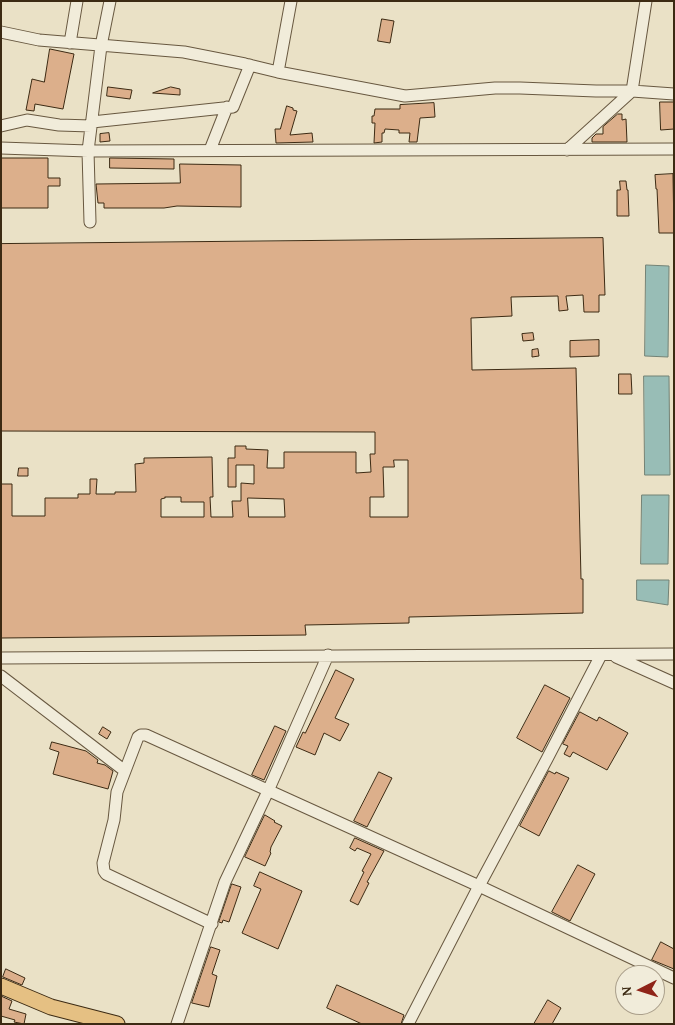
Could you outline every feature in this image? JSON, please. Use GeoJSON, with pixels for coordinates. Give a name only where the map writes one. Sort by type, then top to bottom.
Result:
{"type":"FeatureCollection","features":[{"type":"Feature","properties":{"kind":"main road"},"geometry":{"type":"LineString","coordinates":[[1,986],[51,1007],[117,1024]]}},
{"type":"Feature","properties":{"kind":"street"},"geometry":{"type":"LineString","coordinates":[[70,43],[77,1]]}},
{"type":"Feature","properties":{"kind":"street"},"geometry":{"type":"LineString","coordinates":[[90,222],[88,151],[101,46],[110,1]]}},
{"type":"Feature","properties":{"kind":"street"},"geometry":{"type":"LineString","coordinates":[[278,72],[291,1]]}},
{"type":"Feature","properties":{"kind":"street"},"geometry":{"type":"LineString","coordinates":[[567,150],[632,91],[646,1]]}},
{"type":"Feature","properties":{"kind":"street"},"geometry":{"type":"LineString","coordinates":[[1,32],[38,40],[184,52],[404,96],[495,88],[596,92],[632,91],[674,94]]}},
{"type":"Feature","properties":{"kind":"street"},"geometry":{"type":"LineString","coordinates":[[1,126],[27,120],[59,125],[92,124],[233,107],[250,65]]}},
{"type":"Feature","properties":{"kind":"street"},"geometry":{"type":"LineString","coordinates":[[210,150],[227,107]]}},
{"type":"Feature","properties":{"kind":"street"},"geometry":{"type":"LineString","coordinates":[[1,148],[88,151],[674,149]]}},
{"type":"Feature","properties":{"kind":"street"},"geometry":{"type":"LineString","coordinates":[[1,658],[674,654]]}},
{"type":"Feature","properties":{"kind":"street"},"geometry":{"type":"LineString","coordinates":[[177,1024],[226,882],[328,655]]}},
{"type":"Feature","properties":{"kind":"street"},"geometry":{"type":"LineString","coordinates":[[606,655],[674,683]]}},
{"type":"Feature","properties":{"kind":"street"},"geometry":{"type":"LineString","coordinates":[[408,1024],[479,886],[606,655]]}},
{"type":"Feature","properties":{"kind":"street"},"geometry":{"type":"LineString","coordinates":[[1,676],[125,771]]}},
{"type":"Feature","properties":{"kind":"street"},"geometry":{"type":"LineString","coordinates":[[212,924],[106,874],[104,871],[103,863],[114,820],[117,792],[138,737],[141,735],[146,735],[479,886],[674,978]]}},
{"type":"Feature","properties":{"kind":"water"},"geometry":{"type":"Polygon","coordinates":[[[646,265],[669,266],[668,357],[645,356],[646,265]]]}},
{"type":"Feature","properties":{"kind":"water"},"geometry":{"type":"Polygon","coordinates":[[[644,376],[669,376],[670,475],[645,475],[644,376]]]}},
{"type":"Feature","properties":{"kind":"water"},"geometry":{"type":"Polygon","coordinates":[[[642,495],[669,495],[668,564],[641,564],[642,495]]]}},
{"type":"Feature","properties":{"kind":"water"},"geometry":{"type":"Polygon","coordinates":[[[637,580],[669,580],[668,605],[637,600],[637,580]]]}},
{"type":"Feature","properties":{"kind":"building"},"geometry":{"type":"Polygon","coordinates":[[[382,19],[394,21],[390,43],[378,41],[382,19]]]}},
{"type":"Feature","properties":{"kind":"building"},"geometry":{"type":"Polygon","coordinates":[[[50,49],[74,54],[63,109],[35,104],[34,111],[26,110],[32,79],[44,82],[50,49]]]}},
{"type":"Feature","properties":{"kind":"building"},"geometry":{"type":"Polygon","coordinates":[[[108,87],[132,90],[130,99],[107,96],[108,87]]]}},
{"type":"Feature","properties":{"kind":"building"},"geometry":{"type":"Polygon","coordinates":[[[171,87],[180,89],[180,95],[153,93],[171,87]]]}},
{"type":"Feature","properties":{"kind":"building"},"geometry":{"type":"Polygon","coordinates":[[[660,102],[674,102],[674,129],[661,130],[660,102]]]}},
{"type":"Feature","properties":{"kind":"building"},"geometry":{"type":"Polygon","coordinates":[[[434,103],[435,117],[420,118],[417,142],[409,142],[410,133],[399,133],[399,130],[385,129],[384,133],[382,133],[382,142],[374,143],[375,123],[372,123],[372,116],[374,116],[375,109],[400,109],[400,105],[434,103]]]}},
{"type":"Feature","properties":{"kind":"building"},"geometry":{"type":"Polygon","coordinates":[[[287,106],[297,111],[290,135],[312,133],[313,142],[276,143],[275,129],[280,129],[287,106]]]}},
{"type":"Feature","properties":{"kind":"building"},"geometry":{"type":"Polygon","coordinates":[[[618,114],[622,114],[622,120],[626,119],[627,142],[592,142],[592,138],[596,134],[603,134],[603,127],[618,114]]]}},
{"type":"Feature","properties":{"kind":"building"},"geometry":{"type":"Polygon","coordinates":[[[109,133],[110,141],[100,142],[100,134],[109,133]]]}},
{"type":"Feature","properties":{"kind":"building"},"geometry":{"type":"Polygon","coordinates":[[[1,158],[48,158],[48,178],[60,178],[60,186],[48,186],[48,208],[1,208],[1,158]]]}},
{"type":"Feature","properties":{"kind":"building"},"geometry":{"type":"Polygon","coordinates":[[[110,158],[174,159],[174,169],[110,168],[110,158]]]}},
{"type":"Feature","properties":{"kind":"building"},"geometry":{"type":"Polygon","coordinates":[[[180,164],[241,165],[241,207],[104,208],[104,203],[98,203],[96,184],[180,183],[180,164]]]}},
{"type":"Feature","properties":{"kind":"building"},"geometry":{"type":"Polygon","coordinates":[[[673,174],[674,233],[659,233],[655,175],[673,174]]]}},
{"type":"Feature","properties":{"kind":"building"},"geometry":{"type":"Polygon","coordinates":[[[620,181],[626,181],[629,216],[617,216],[617,190],[620,190],[620,181]]]}},
{"type":"Feature","properties":{"kind":"building"},"geometry":{"type":"Polygon","coordinates":[[[603,238],[605,295],[599,295],[599,312],[584,312],[583,295],[566,296],[568,310],[559,311],[558,296],[511,297],[512,316],[471,318],[472,370],[576,368],[583,613],[409,617],[409,623],[305,625],[306,635],[1,638],[1,484],[12,484],[12,516],[45,516],[45,498],[78,498],[78,494],[90,494],[90,479],[97,479],[96,494],[136,492],[135,464],[144,463],[144,458],[212,457],[213,497],[210,497],[211,517],[233,517],[232,501],[241,501],[241,483],[254,484],[254,465],[236,465],[236,487],[228,487],[228,458],[235,458],[235,446],[246,446],[246,449],[268,450],[267,468],[284,468],[284,452],[356,452],[356,473],[371,472],[370,454],[375,454],[375,432],[1,431],[1,244],[603,238]],[[394,460],[394,467],[383,467],[384,497],[370,497],[370,517],[408,517],[408,460],[394,460]],[[181,497],[161,499],[161,517],[204,517],[204,502],[181,502],[181,497]],[[248,498],[249,517],[285,517],[284,499],[248,498]]]}},
{"type":"Feature","properties":{"kind":"building"},"geometry":{"type":"Polygon","coordinates":[[[533,333],[534,340],[523,341],[522,334],[533,333]]]}},
{"type":"Feature","properties":{"kind":"building"},"geometry":{"type":"Polygon","coordinates":[[[599,340],[599,356],[570,357],[570,341],[599,340]]]}},
{"type":"Feature","properties":{"kind":"building"},"geometry":{"type":"Polygon","coordinates":[[[538,349],[539,356],[532,357],[532,350],[538,349]]]}},
{"type":"Feature","properties":{"kind":"building"},"geometry":{"type":"Polygon","coordinates":[[[619,374],[631,374],[632,394],[619,394],[619,374]]]}},
{"type":"Feature","properties":{"kind":"building"},"geometry":{"type":"Polygon","coordinates":[[[19,468],[28,468],[28,476],[18,476],[19,468]]]}},
{"type":"Feature","properties":{"kind":"building"},"geometry":{"type":"Polygon","coordinates":[[[336,670],[354,679],[335,718],[349,724],[340,741],[324,733],[315,755],[296,747],[303,732],[305,733],[336,670]]]}},
{"type":"Feature","properties":{"kind":"building"},"geometry":{"type":"Polygon","coordinates":[[[545,685],[570,698],[542,752],[517,738],[545,685]]]}},
{"type":"Feature","properties":{"kind":"building"},"geometry":{"type":"Polygon","coordinates":[[[580,712],[597,721],[599,717],[628,733],[607,770],[573,752],[570,757],[564,754],[568,746],[563,744],[580,712]]]}},
{"type":"Feature","properties":{"kind":"building"},"geometry":{"type":"Polygon","coordinates":[[[275,726],[286,731],[264,780],[252,775],[275,726]]]}},
{"type":"Feature","properties":{"kind":"building"},"geometry":{"type":"Polygon","coordinates":[[[103,727],[111,732],[107,739],[99,734],[103,727]]]}},
{"type":"Feature","properties":{"kind":"building"},"geometry":{"type":"Polygon","coordinates":[[[52,742],[86,751],[98,760],[97,763],[105,765],[113,771],[108,789],[53,774],[59,752],[50,749],[52,742]]]}},
{"type":"Feature","properties":{"kind":"building"},"geometry":{"type":"Polygon","coordinates":[[[549,771],[569,778],[539,836],[520,826],[549,771]]]}},
{"type":"Feature","properties":{"kind":"building"},"geometry":{"type":"Polygon","coordinates":[[[379,772],[392,778],[367,827],[354,821],[379,772]]]}},
{"type":"Feature","properties":{"kind":"building"},"geometry":{"type":"Polygon","coordinates":[[[265,815],[282,826],[271,847],[271,853],[265,866],[245,857],[265,815]]]}},
{"type":"Feature","properties":{"kind":"building"},"geometry":{"type":"Polygon","coordinates":[[[355,838],[384,851],[367,882],[369,883],[358,905],[350,901],[371,854],[357,848],[355,851],[350,848],[355,838]]]}},
{"type":"Feature","properties":{"kind":"building"},"geometry":{"type":"Polygon","coordinates":[[[578,865],[595,874],[570,921],[552,912],[578,865]]]}},
{"type":"Feature","properties":{"kind":"building"},"geometry":{"type":"Polygon","coordinates":[[[260,872],[302,891],[278,949],[242,933],[261,889],[254,886],[260,872]]]}},
{"type":"Feature","properties":{"kind":"building"},"geometry":{"type":"Polygon","coordinates":[[[232,884],[241,887],[229,922],[223,920],[222,923],[219,922],[232,884]]]}},
{"type":"Feature","properties":{"kind":"building"},"geometry":{"type":"Polygon","coordinates":[[[661,942],[674,949],[674,969],[652,960],[661,942]]]}},
{"type":"Feature","properties":{"kind":"building"},"geometry":{"type":"Polygon","coordinates":[[[211,947],[220,950],[212,974],[217,976],[209,1007],[192,1003],[211,947]]]}},
{"type":"Feature","properties":{"kind":"building"},"geometry":{"type":"Polygon","coordinates":[[[6,969],[25,978],[22,985],[3,977],[6,969]]]}},
{"type":"Feature","properties":{"kind":"building"},"geometry":{"type":"Polygon","coordinates":[[[337,985],[404,1015],[401,1024],[362,1024],[327,1008],[337,985]]]}},
{"type":"Feature","properties":{"kind":"building"},"geometry":{"type":"Polygon","coordinates":[[[1,996],[12,1001],[9,1009],[26,1014],[24,1024],[1,1016],[1,996]]]}},
{"type":"Feature","properties":{"kind":"building"},"geometry":{"type":"Polygon","coordinates":[[[548,1000],[561,1008],[552,1024],[534,1024],[548,1000]]]}}]}
